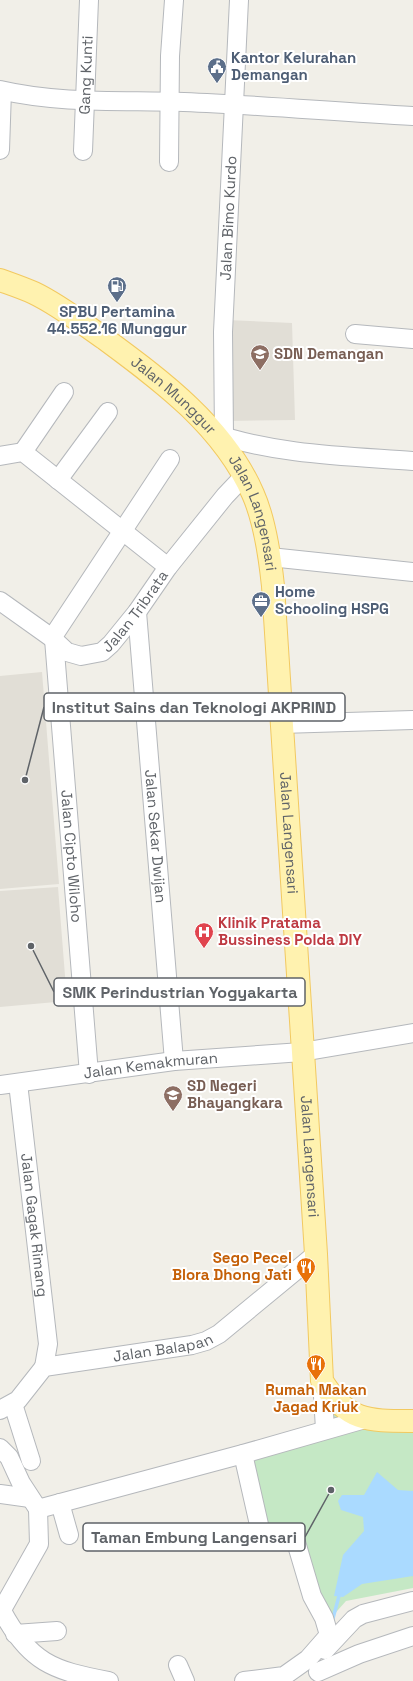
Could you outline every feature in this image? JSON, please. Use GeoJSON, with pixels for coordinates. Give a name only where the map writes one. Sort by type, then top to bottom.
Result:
{"type":"FeatureCollection","features":[{"type":"Feature","properties":{"kind":"main road","name":"Jalan Munggur"},"geometry":{"type":"LineString","coordinates":[[0,280],[34,294],[70,314],[169,388],[218,435]]}},
{"type":"Feature","properties":{"kind":"main road","name":"Jalan Langensari"},"geometry":{"type":"LineString","coordinates":[[218,435],[244,476],[254,495],[270,557],[316,1254],[322,1381]]}},
{"type":"Feature","properties":{"kind":"main road"},"geometry":{"type":"LineString","coordinates":[[322,1381],[333,1398],[353,1414],[365,1419],[413,1421]]}},
{"type":"Feature","properties":{"kind":"street","name":"Gang Kunti"},"geometry":{"type":"LineString","coordinates":[[82,151],[89,0]]}},
{"type":"Feature","properties":{"kind":"street"},"geometry":{"type":"LineString","coordinates":[[169,162],[174,0]]}},
{"type":"Feature","properties":{"kind":"street","name":"Jalan Bimo Kurdo"},"geometry":{"type":"LineString","coordinates":[[218,435],[239,0]]}},
{"type":"Feature","properties":{"kind":"street"},"geometry":{"type":"LineString","coordinates":[[0,150],[1,91],[25,95],[84,100],[233,104],[413,116]]}},
{"type":"Feature","properties":{"kind":"street"},"geometry":{"type":"LineString","coordinates":[[354,334],[413,339]]}},
{"type":"Feature","properties":{"kind":"street"},"geometry":{"type":"LineString","coordinates":[[0,456],[23,452],[64,392]]}},
{"type":"Feature","properties":{"kind":"street"},"geometry":{"type":"LineString","coordinates":[[58,480],[108,412]]}},
{"type":"Feature","properties":{"kind":"street","name":"Jalan Munggur"},"geometry":{"type":"LineString","coordinates":[[218,435],[246,444],[273,449],[413,461]]}},
{"type":"Feature","properties":{"kind":"street"},"geometry":{"type":"LineString","coordinates":[[23,452],[168,567]]}},
{"type":"Feature","properties":{"kind":"street"},"geometry":{"type":"LineString","coordinates":[[53,639],[124,532],[170,459]]}},
{"type":"Feature","properties":{"kind":"street","name":"Jalan Tribrata"},"geometry":{"type":"LineString","coordinates":[[0,600],[53,639],[67,652],[81,656],[102,652],[111,644],[137,612],[168,567],[225,496],[244,476]]}},
{"type":"Feature","properties":{"kind":"street"},"geometry":{"type":"LineString","coordinates":[[270,557],[413,572]]}},
{"type":"Feature","properties":{"kind":"street","name":"Jalan Sekar Dwijan"},"geometry":{"type":"LineString","coordinates":[[137,612],[174,1061]]}},
{"type":"Feature","properties":{"kind":"street","name":"Jalan Cipto Wiloho"},"geometry":{"type":"LineString","coordinates":[[53,639],[89,1074]]}},
{"type":"Feature","properties":{"kind":"street"},"geometry":{"type":"LineString","coordinates":[[281,724],[413,720]]}},
{"type":"Feature","properties":{"kind":"street","name":"Jalan Kemakmuran"},"geometry":{"type":"LineString","coordinates":[[0,1085],[89,1074],[174,1061],[302,1052],[413,1033]]}},
{"type":"Feature","properties":{"kind":"street","name":"Jalan Gagak Rimang"},"geometry":{"type":"LineString","coordinates":[[18,1083],[48,1344],[44,1367]]}},
{"type":"Feature","properties":{"kind":"street","name":"Jalan Balapan"},"geometry":{"type":"LineString","coordinates":[[44,1367],[177,1348],[206,1341],[219,1334],[316,1254]]}},
{"type":"Feature","properties":{"kind":"street"},"geometry":{"type":"LineString","coordinates":[[32,1461],[7,1407],[33,1383],[44,1367]]}},
{"type":"Feature","properties":{"kind":"street"},"geometry":{"type":"LineString","coordinates":[[322,1381],[325,1430]]}},
{"type":"Feature","properties":{"kind":"street"},"geometry":{"type":"LineString","coordinates":[[0,1494],[34,1503],[60,1503],[243,1454],[365,1419]]}},
{"type":"Feature","properties":{"kind":"street"},"geometry":{"type":"LineString","coordinates":[[0,1448],[9,1457],[20,1483],[34,1503],[39,1544],[1,1612],[8,1632],[24,1656],[42,1670],[86,1681]]}},
{"type":"Feature","properties":{"kind":"street"},"geometry":{"type":"LineString","coordinates":[[243,1454],[260,1529],[264,1534],[271,1537],[291,1539],[296,1542],[312,1596],[327,1624],[329,1635],[294,1676]]}},
{"type":"Feature","properties":{"kind":"street"},"geometry":{"type":"LineString","coordinates":[[60,1503],[69,1535]]}},
{"type":"Feature","properties":{"kind":"street"},"geometry":{"type":"LineString","coordinates":[[244,1681],[294,1676],[354,1619],[363,1614],[413,1601]]}},
{"type":"Feature","properties":{"kind":"street"},"geometry":{"type":"LineString","coordinates":[[8,1632],[57,1631]]}},
{"type":"Feature","properties":{"kind":"street"},"geometry":{"type":"LineString","coordinates":[[8,1632],[33,1655],[50,1665],[72,1673],[109,1681]]}},
{"type":"Feature","properties":{"kind":"street"},"geometry":{"type":"LineString","coordinates":[[318,1672],[359,1654],[413,1636]]}},
{"type":"Feature","properties":{"kind":"shaded area","name":"SDN Demangan"},"geometry":{"type":"Polygon","coordinates":[[[226,320],[292,323],[295,420],[226,421],[226,320]]]}},
{"type":"Feature","properties":{"kind":"shaded area"},"geometry":{"type":"Polygon","coordinates":[[[42,672],[59,884],[0,889],[0,676],[42,672]]]}},
{"type":"Feature","properties":{"kind":"shaded area"},"geometry":{"type":"Polygon","coordinates":[[[58,887],[67,1001],[0,1007],[0,891],[58,887]]]}},
{"type":"Feature","properties":{"kind":"green space"},"geometry":{"type":"Polygon","coordinates":[[[341,1407],[413,1416],[413,1588],[346,1601],[322,1628],[286,1531],[256,1534],[241,1449],[313,1426],[341,1407]]]}},
{"type":"Feature","properties":{"kind":"water"},"geometry":{"type":"Polygon","coordinates":[[[377,1472],[398,1490],[413,1491],[413,1576],[362,1584],[343,1597],[334,1596],[343,1555],[364,1531],[363,1517],[341,1510],[338,1501],[342,1495],[364,1495],[377,1472]]]}},
{"type":"Feature","properties":{"kind":"waterway"},"geometry":{"type":"LineString","coordinates":[[332,1622],[339,1596]]}},
{"type":"Feature","properties":{"kind":"place","name":"Kantor Kelurahan Demangan"},"geometry":{"type":"Point","coordinates":[217,84]}},
{"type":"Feature","properties":{"kind":"place","name":"SPBU Pertamina 44.552.16 Munggur"},"geometry":{"type":"Point","coordinates":[117,303]}},
{"type":"Feature","properties":{"kind":"place","name":"SDN Demangan"},"geometry":{"type":"Point","coordinates":[260,371]}},
{"type":"Feature","properties":{"kind":"place","name":"Home Schooling HSPG"},"geometry":{"type":"Point","coordinates":[261,618]}},
{"type":"Feature","properties":{"kind":"place","name":"Institut Sains dan Teknologi AKPRIND"},"geometry":{"type":"Point","coordinates":[25,780]}},
{"type":"Feature","properties":{"kind":"place","name":"SMK Perindustrian Yogyakarta"},"geometry":{"type":"Point","coordinates":[31,946]}},
{"type":"Feature","properties":{"kind":"place","name":"Klinik Pratama Bussiness Polda DIY"},"geometry":{"type":"Point","coordinates":[204,949]}},
{"type":"Feature","properties":{"kind":"place","name":"SD Negeri Bhayangkara"},"geometry":{"type":"Point","coordinates":[173,1112]}},
{"type":"Feature","properties":{"kind":"place","name":"Sego Pecel Blora Dhong Jati"},"geometry":{"type":"Point","coordinates":[306,1284]}},
{"type":"Feature","properties":{"kind":"place","name":"Rumah Makan Jagad Kriuk"},"geometry":{"type":"Point","coordinates":[316,1381]}},
{"type":"Feature","properties":{"kind":"place","name":"Taman Embung Langensari"},"geometry":{"type":"Point","coordinates":[331,1490]}}]}
